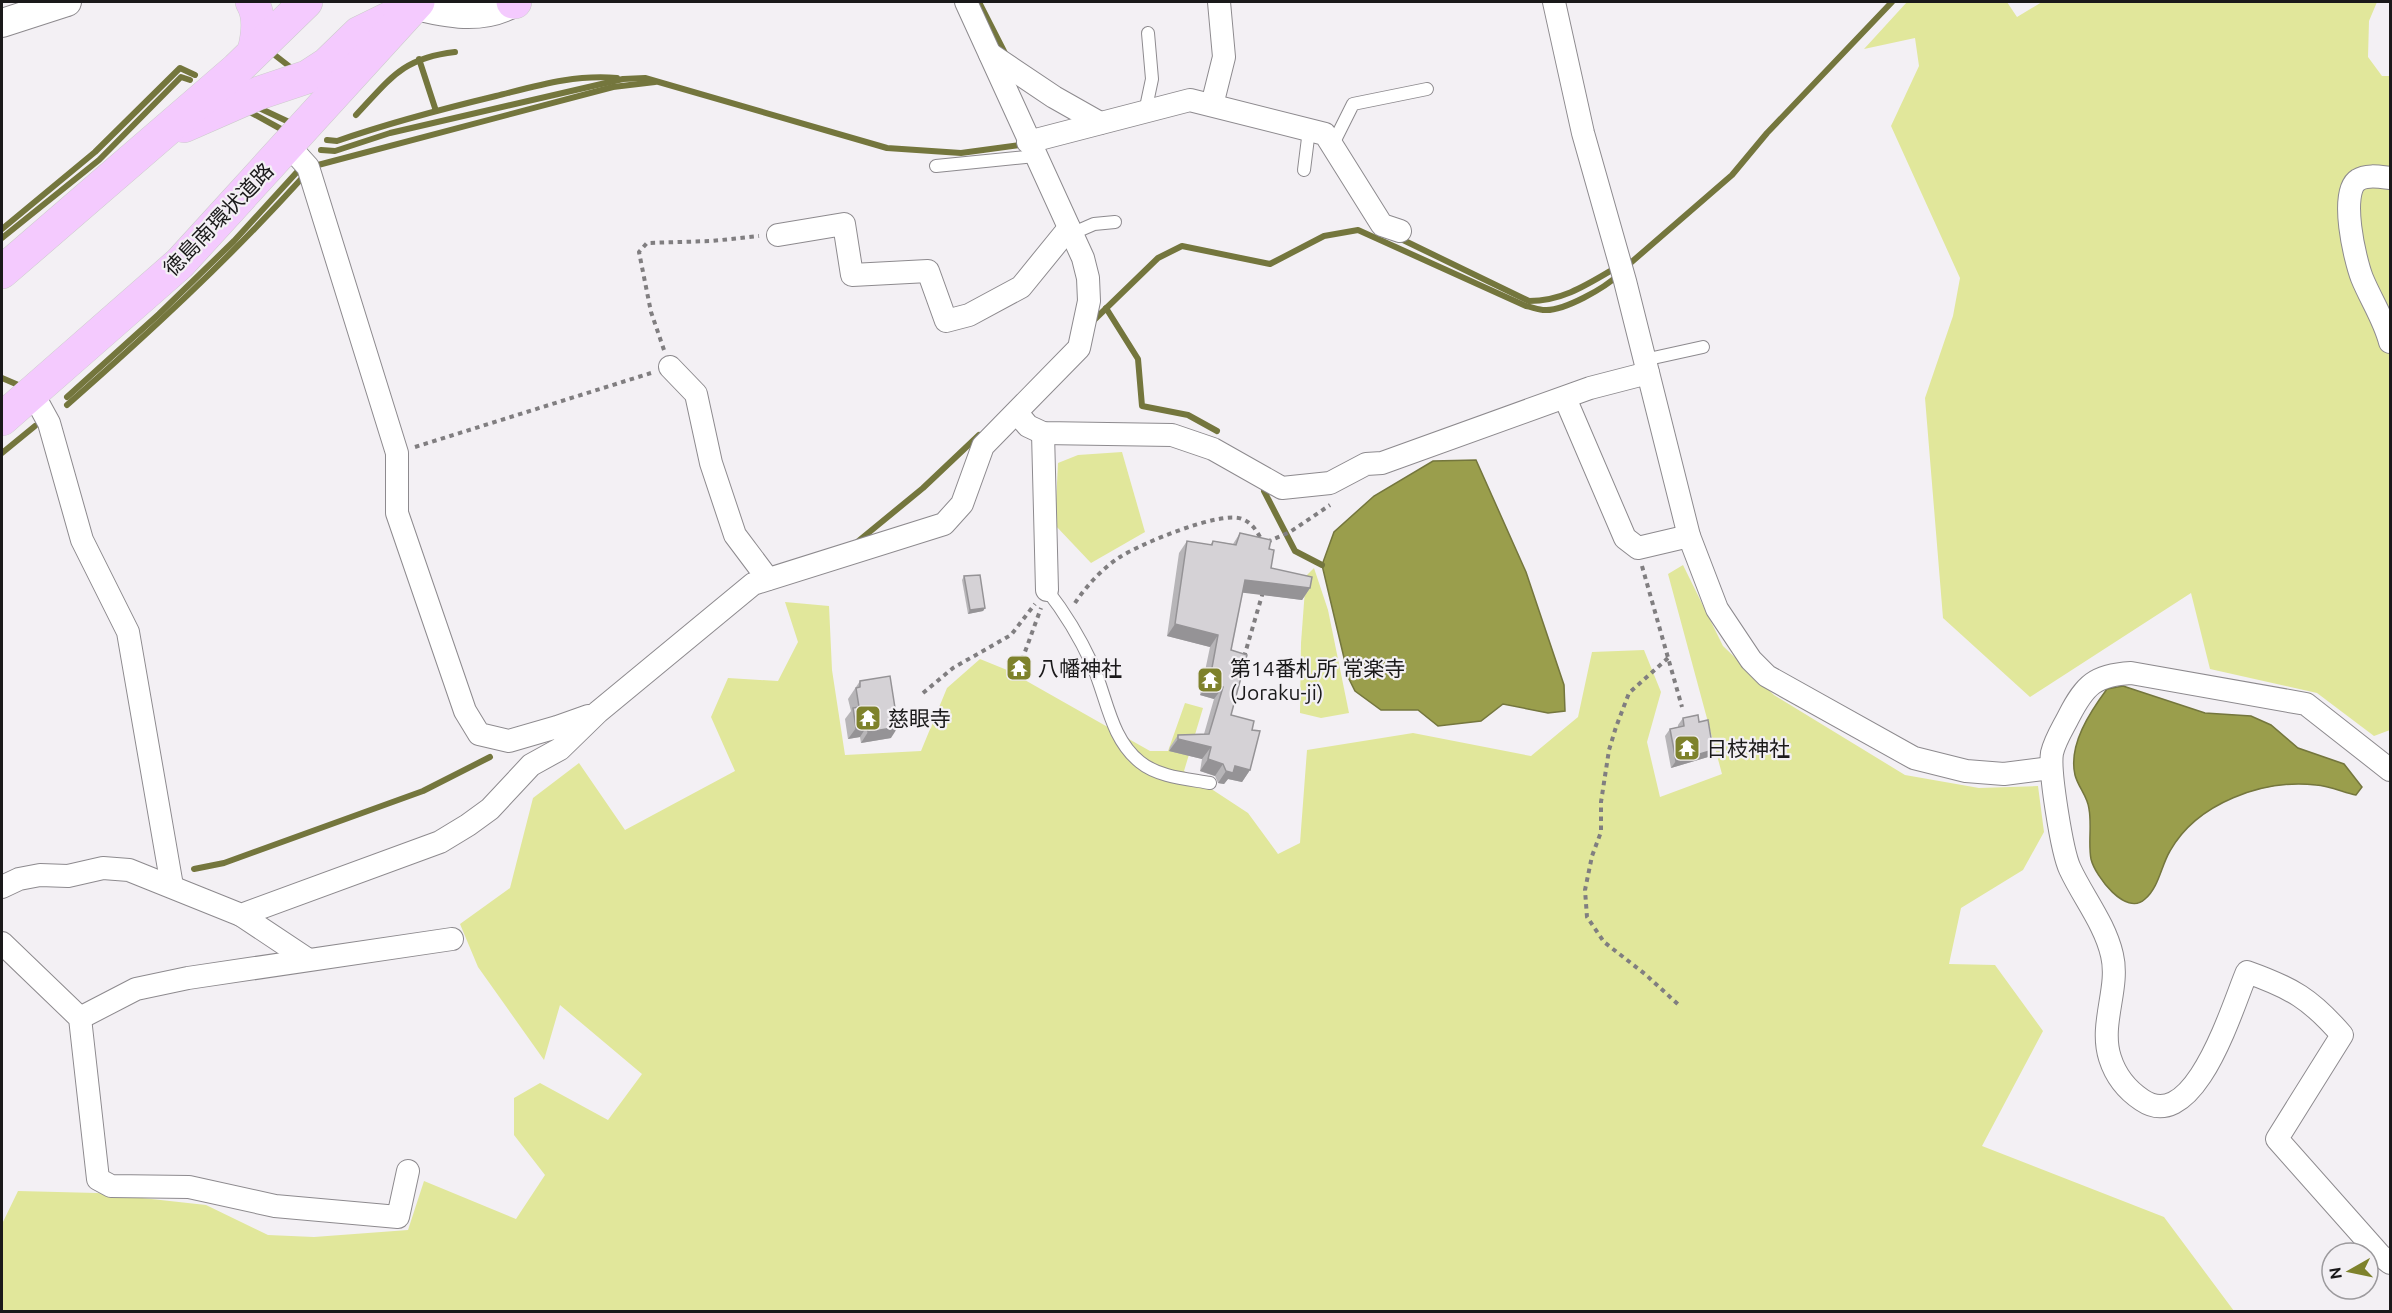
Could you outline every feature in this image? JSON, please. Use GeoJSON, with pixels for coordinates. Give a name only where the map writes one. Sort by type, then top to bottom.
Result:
{"type":"FeatureCollection","features":[{"type":"Feature","properties":{"kind":"highway"},"geometry":{"type":"LineString","coordinates":[[252,2],[258,16],[258,36],[254,51]]}},
{"type":"Feature","properties":{"kind":"highway"},"geometry":{"type":"LineString","coordinates":[[2,272],[158,137],[306,2]]}},
{"type":"Feature","properties":{"kind":"highway"},"geometry":{"type":"LineString","coordinates":[[158,137],[259,93],[307,77],[327,64],[359,33],[410,3]]}},
{"type":"Feature","properties":{"kind":"highway","name":"徳島南環状道路"},"geometry":{"type":"LineString","coordinates":[[2,419],[180,263],[288,145],[410,3]]}},
{"type":"Feature","properties":{"kind":"street"},"geometry":{"type":"LineString","coordinates":[[2,23],[67,2]]}},
{"type":"Feature","properties":{"kind":"street"},"geometry":{"type":"LineString","coordinates":[[410,3],[478,16],[501,10],[515,2]]}},
{"type":"Feature","properties":{"kind":"street"},"geometry":{"type":"LineString","coordinates":[[241,915],[440,842],[490,809],[531,765],[560,749],[598,712],[753,584],[944,524],[962,504],[983,446],[1072,358],[1085,328],[1088,278],[1083,258],[1031,149],[966,2]]}},
{"type":"Feature","properties":{"kind":"street"},"geometry":{"type":"LineString","coordinates":[[1212,105],[1224,57],[1220,2]]}},
{"type":"Feature","properties":{"kind":"street"},"geometry":{"type":"LineString","coordinates":[[1554,2],[1583,133],[1625,281],[1689,536],[1717,609],[1751,660],[1767,676],[1786,689],[1914,758],[1966,771],[2004,774],[2051,768]]}},
{"type":"Feature","properties":{"kind":"street"},"geometry":{"type":"LineString","coordinates":[[990,54],[1054,97],[1100,123]]}},
{"type":"Feature","properties":{"kind":"street"},"geometry":{"type":"LineString","coordinates":[[1031,149],[1100,123],[1190,100],[1325,134],[1382,225],[1400,231]]}},
{"type":"Feature","properties":{"kind":"street"},"geometry":{"type":"LineString","coordinates":[[288,145],[308,167],[397,453],[397,513],[465,711],[479,734],[509,741],[558,728],[598,712]]}},
{"type":"Feature","properties":{"kind":"street"},"geometry":{"type":"LineString","coordinates":[[2391,178],[2374,176],[2359,180],[2350,189],[2348,210],[2361,276],[2391,342]]}},
{"type":"Feature","properties":{"kind":"street"},"geometry":{"type":"LineString","coordinates":[[778,235],[844,224],[852,275],[928,271],[946,321],[969,315],[1022,287],[1070,231]]}},
{"type":"Feature","properties":{"kind":"street"},"geometry":{"type":"LineString","coordinates":[[670,367],[696,394],[711,463],[735,535],[768,579]]}},
{"type":"Feature","properties":{"kind":"street"},"geometry":{"type":"LineString","coordinates":[[1017,413],[1028,426],[1043,434],[1172,435],[1213,449],[1282,488],[1311,487],[1330,483],[1366,464],[1382,463],[1646,367]]}},
{"type":"Feature","properties":{"kind":"street"},"geometry":{"type":"LineString","coordinates":[[32,392],[50,423],[82,540],[128,632],[172,886]]}},
{"type":"Feature","properties":{"kind":"street"},"geometry":{"type":"LineString","coordinates":[[1565,398],[1625,538],[1638,548],[1689,536]]}},
{"type":"Feature","properties":{"kind":"street"},"geometry":{"type":"LineString","coordinates":[[1043,434],[1047,590]]}},
{"type":"Feature","properties":{"kind":"street"},"geometry":{"type":"LineString","coordinates":[[2391,770],[2306,704],[2131,673],[2109,674],[2094,681],[2079,695],[2054,745],[2051,768],[2069,866],[2104,934],[2112,956],[2107,1033],[2109,1057],[2117,1076],[2128,1091],[2146,1103],[2163,1106],[2178,1102],[2192,1090],[2206,1068],[2247,972],[2286,985],[2319,1008],[2342,1035],[2277,1139],[2380,1255],[2391,1263]]}},
{"type":"Feature","properties":{"kind":"street"},"geometry":{"type":"LineString","coordinates":[[2,887],[30,877],[68,876],[103,867],[129,870],[172,886],[198,900],[241,915],[307,959]]}},
{"type":"Feature","properties":{"kind":"street"},"geometry":{"type":"LineString","coordinates":[[80,1018],[136,989],[307,959],[452,939]]}},
{"type":"Feature","properties":{"kind":"street"},"geometry":{"type":"LineString","coordinates":[[2,944],[80,1018],[98,1179],[111,1186],[189,1187],[275,1206],[398,1218],[408,1171]]}},
{"type":"Feature","properties":{"kind":"lane"},"geometry":{"type":"LineString","coordinates":[[1145,112],[1152,79],[1148,33]]}},
{"type":"Feature","properties":{"kind":"lane"},"geometry":{"type":"LineString","coordinates":[[1332,146],[1353,104],[1427,89]]}},
{"type":"Feature","properties":{"kind":"lane"},"geometry":{"type":"LineString","coordinates":[[1304,170],[1309,130]]}},
{"type":"Feature","properties":{"kind":"lane"},"geometry":{"type":"LineString","coordinates":[[936,166],[1031,149]]}},
{"type":"Feature","properties":{"kind":"lane"},"geometry":{"type":"LineString","coordinates":[[1070,231],[1094,224],[1115,222]]}},
{"type":"Feature","properties":{"kind":"lane"},"geometry":{"type":"LineString","coordinates":[[1646,367],[1702,347]]}},
{"type":"Feature","properties":{"kind":"lane"},"geometry":{"type":"LineString","coordinates":[[1047,590],[1066,616],[1093,665],[1114,725],[1126,749],[1141,763],[1155,771],[1210,783]]}},
{"type":"Feature","properties":{"kind":"path"},"geometry":{"type":"LineString","coordinates":[[397,453],[670,367],[651,312],[639,252],[647,243],[712,241],[778,235]]}},
{"type":"Feature","properties":{"kind":"path"},"geometry":{"type":"LineString","coordinates":[[1066,616],[1086,587],[1120,557],[1193,525],[1227,517],[1240,518],[1253,526],[1264,543],[1266,551]]}},
{"type":"Feature","properties":{"kind":"path"},"geometry":{"type":"LineString","coordinates":[[1264,543],[1290,532]]}},
{"type":"Feature","properties":{"kind":"path"},"geometry":{"type":"LineString","coordinates":[[1638,548],[1682,707]]}},
{"type":"Feature","properties":{"kind":"path"},"geometry":{"type":"LineString","coordinates":[[1022,660],[1047,590]]}},
{"type":"Feature","properties":{"kind":"path"},"geometry":{"type":"LineString","coordinates":[[923,693],[953,668],[1011,635],[1047,590]]}},
{"type":"Feature","properties":{"kind":"path"},"geometry":{"type":"LineString","coordinates":[[1244,657],[1264,590]]}},
{"type":"Feature","properties":{"kind":"path"},"geometry":{"type":"LineString","coordinates":[[1668,658],[1629,693],[1616,727],[1609,750],[1601,802],[1601,832],[1585,890],[1587,917],[1604,942],[1645,974],[1681,1007]]}},
{"type":"Feature","properties":{"kind":"shaded area"},"geometry":{"type":"Polygon","coordinates":[[[1907,2],[2007,2],[2017,17],[2042,2],[2377,2],[2369,21],[2368,57],[2382,76],[2390,76],[2390,730],[2374,736],[2317,693],[2210,669],[2191,593],[2030,697],[1943,618],[1925,398],[1953,316],[1960,278],[1891,126],[1919,66],[1915,38],[1864,49],[1907,2]]]}},
{"type":"Feature","properties":{"kind":"shaded area"},"geometry":{"type":"Polygon","coordinates":[[[1122,452],[1145,532],[1091,563],[1055,525],[1058,463],[1078,455],[1122,452]]]}},
{"type":"Feature","properties":{"kind":"shaded area"},"geometry":{"type":"Polygon","coordinates":[[[1476,460],[1526,572],[1564,685],[1565,711],[1548,713],[1503,704],[1481,721],[1438,726],[1418,710],[1381,710],[1355,691],[1349,679],[1322,565],[1334,532],[1374,496],[1433,461],[1476,460]]]}},
{"type":"Feature","properties":{"kind":"shaded area"},"geometry":{"type":"Polygon","coordinates":[[[1683,565],[1723,646],[1774,695],[1905,775],[1979,788],[2038,786],[2044,832],[2023,870],[1961,908],[1949,964],[1995,965],[2043,1031],[1982,1146],[2164,1217],[2234,1311],[2,1312],[2,1224],[18,1191],[97,1193],[206,1205],[268,1235],[314,1237],[408,1230],[424,1181],[516,1219],[545,1175],[514,1135],[514,1098],[540,1083],[608,1120],[642,1074],[560,1005],[544,1060],[478,967],[460,924],[510,888],[533,798],[579,763],[625,830],[735,771],[711,717],[728,678],[778,681],[798,642],[785,602],[829,606],[832,670],[845,755],[921,751],[947,688],[980,659],[1007,670],[1150,751],[1168,751],[1185,703],[1203,708],[1184,771],[1248,813],[1278,854],[1300,843],[1307,750],[1413,733],[1531,756],[1578,717],[1592,652],[1644,650],[1661,692],[1647,742],[1660,797],[1722,774],[1668,574],[1683,565]]]}},
{"type":"Feature","properties":{"kind":"shaded area"},"geometry":{"type":"Polygon","coordinates":[[[1314,568],[1328,610],[1349,713],[1321,718],[1300,713],[1301,643],[1306,576],[1314,568]]]}},
{"type":"Feature","properties":{"kind":"shaded area"},"geometry":{"type":"Polygon","coordinates":[[[2123,686],[2205,713],[2251,716],[2271,725],[2298,748],[2344,764],[2362,787],[2356,795],[2321,786],[2296,784],[2275,786],[2233,798],[2214,807],[2182,834],[2170,851],[2150,894],[2137,903],[2129,903],[2112,892],[2105,884],[2091,859],[2088,805],[2076,779],[2074,764],[2082,729],[2094,708],[2107,689],[2123,686]]]}},
{"type":"Feature","properties":{"kind":"building"},"geometry":{"type":"Polygon","coordinates":[[[1240,533],[1271,540],[1269,549],[1274,550],[1271,568],[1312,577],[1310,588],[1245,580],[1231,650],[1247,655],[1231,715],[1254,721],[1252,730],[1260,731],[1250,770],[1235,766],[1233,773],[1226,771],[1223,764],[1208,759],[1211,747],[1178,739],[1178,735],[1209,734],[1223,687],[1209,684],[1218,635],[1175,624],[1187,541],[1212,545],[1213,541],[1236,545],[1240,533]]]}},
{"type":"Feature","properties":{"kind":"building"},"geometry":{"type":"Polygon","coordinates":[[[980,575],[985,608],[970,610],[964,576],[980,575]]]}},
{"type":"Feature","properties":{"kind":"building"},"geometry":{"type":"Polygon","coordinates":[[[890,676],[898,727],[868,732],[867,726],[856,728],[853,708],[859,707],[856,688],[860,687],[860,681],[890,676]]]}},
{"type":"Feature","properties":{"kind":"building"},"geometry":{"type":"Polygon","coordinates":[[[1698,715],[1699,722],[1708,720],[1713,750],[1676,761],[1670,729],[1684,726],[1683,718],[1698,715]]]}},
{"type":"Feature","properties":{"kind":"waterway"},"geometry":{"type":"LineString","coordinates":[[979,2],[1006,55]]}},
{"type":"Feature","properties":{"kind":"waterway"},"geometry":{"type":"LineString","coordinates":[[1627,266],[1732,175],[1767,133],[1892,2]]}},
{"type":"Feature","properties":{"kind":"waterway"},"geometry":{"type":"LineString","coordinates":[[356,115],[398,72],[422,59],[455,52]]}},
{"type":"Feature","properties":{"kind":"waterway"},"geometry":{"type":"LineString","coordinates":[[276,56],[294,70]]}},
{"type":"Feature","properties":{"kind":"waterway"},"geometry":{"type":"LineString","coordinates":[[419,59],[436,111]]}},
{"type":"Feature","properties":{"kind":"waterway"},"geometry":{"type":"LineString","coordinates":[[2,229],[95,152],[180,68],[195,75]]}},
{"type":"Feature","properties":{"kind":"waterway"},"geometry":{"type":"LineString","coordinates":[[2,238],[99,160],[181,77],[190,80]]}},
{"type":"Feature","properties":{"kind":"waterway"},"geometry":{"type":"LineString","coordinates":[[327,140],[337,141],[456,106],[541,85],[571,79],[617,78]]}},
{"type":"Feature","properties":{"kind":"waterway"},"geometry":{"type":"LineString","coordinates":[[321,150],[335,151],[390,133],[623,79],[645,78],[887,148],[961,153],[1020,145]]}},
{"type":"Feature","properties":{"kind":"waterway"},"geometry":{"type":"LineString","coordinates":[[318,165],[613,87],[655,82]]}},
{"type":"Feature","properties":{"kind":"waterway"},"geometry":{"type":"LineString","coordinates":[[257,107],[289,122]]}},
{"type":"Feature","properties":{"kind":"waterway"},"geometry":{"type":"LineString","coordinates":[[250,112],[281,129]]}},
{"type":"Feature","properties":{"kind":"waterway"},"geometry":{"type":"LineString","coordinates":[[67,397],[159,314],[234,241],[297,172]]}},
{"type":"Feature","properties":{"kind":"waterway"},"geometry":{"type":"LineString","coordinates":[[67,405],[188,294],[247,237],[303,177]]}},
{"type":"Feature","properties":{"kind":"waterway"},"geometry":{"type":"LineString","coordinates":[[1092,322],[1158,258],[1182,246],[1270,264],[1324,236],[1358,230],[1526,306],[1540,310],[1563,307],[1573,303],[1618,275]]}},
{"type":"Feature","properties":{"kind":"waterway"},"geometry":{"type":"LineString","coordinates":[[1403,240],[1529,301],[1564,295],[1617,267]]}},
{"type":"Feature","properties":{"kind":"waterway"},"geometry":{"type":"LineString","coordinates":[[1106,308],[1138,359],[1142,406],[1188,415],[1217,431]]}},
{"type":"Feature","properties":{"kind":"waterway"},"geometry":{"type":"LineString","coordinates":[[2,378],[23,387]]}},
{"type":"Feature","properties":{"kind":"waterway"},"geometry":{"type":"LineString","coordinates":[[2,453],[35,426]]}},
{"type":"Feature","properties":{"kind":"waterway"},"geometry":{"type":"LineString","coordinates":[[856,543],[923,488],[979,435]]}},
{"type":"Feature","properties":{"kind":"waterway"},"geometry":{"type":"LineString","coordinates":[[1264,491],[1295,551],[1322,565]]}},
{"type":"Feature","properties":{"kind":"waterway"},"geometry":{"type":"LineString","coordinates":[[194,869],[224,863],[423,791],[490,757]]}},
{"type":"Feature","properties":{"kind":"place","name":"八幡神社"},"geometry":{"type":"Point","coordinates":[1019,668]}},
{"type":"Feature","properties":{"kind":"place","name":"第14番札所 常楽寺 (Joraku-ji)"},"geometry":{"type":"Point","coordinates":[1210,680]}},
{"type":"Feature","properties":{"kind":"place","name":"慈眼寺"},"geometry":{"type":"Point","coordinates":[868,718]}},
{"type":"Feature","properties":{"kind":"place","name":"日枝神社"},"geometry":{"type":"Point","coordinates":[1687,748]}}]}
